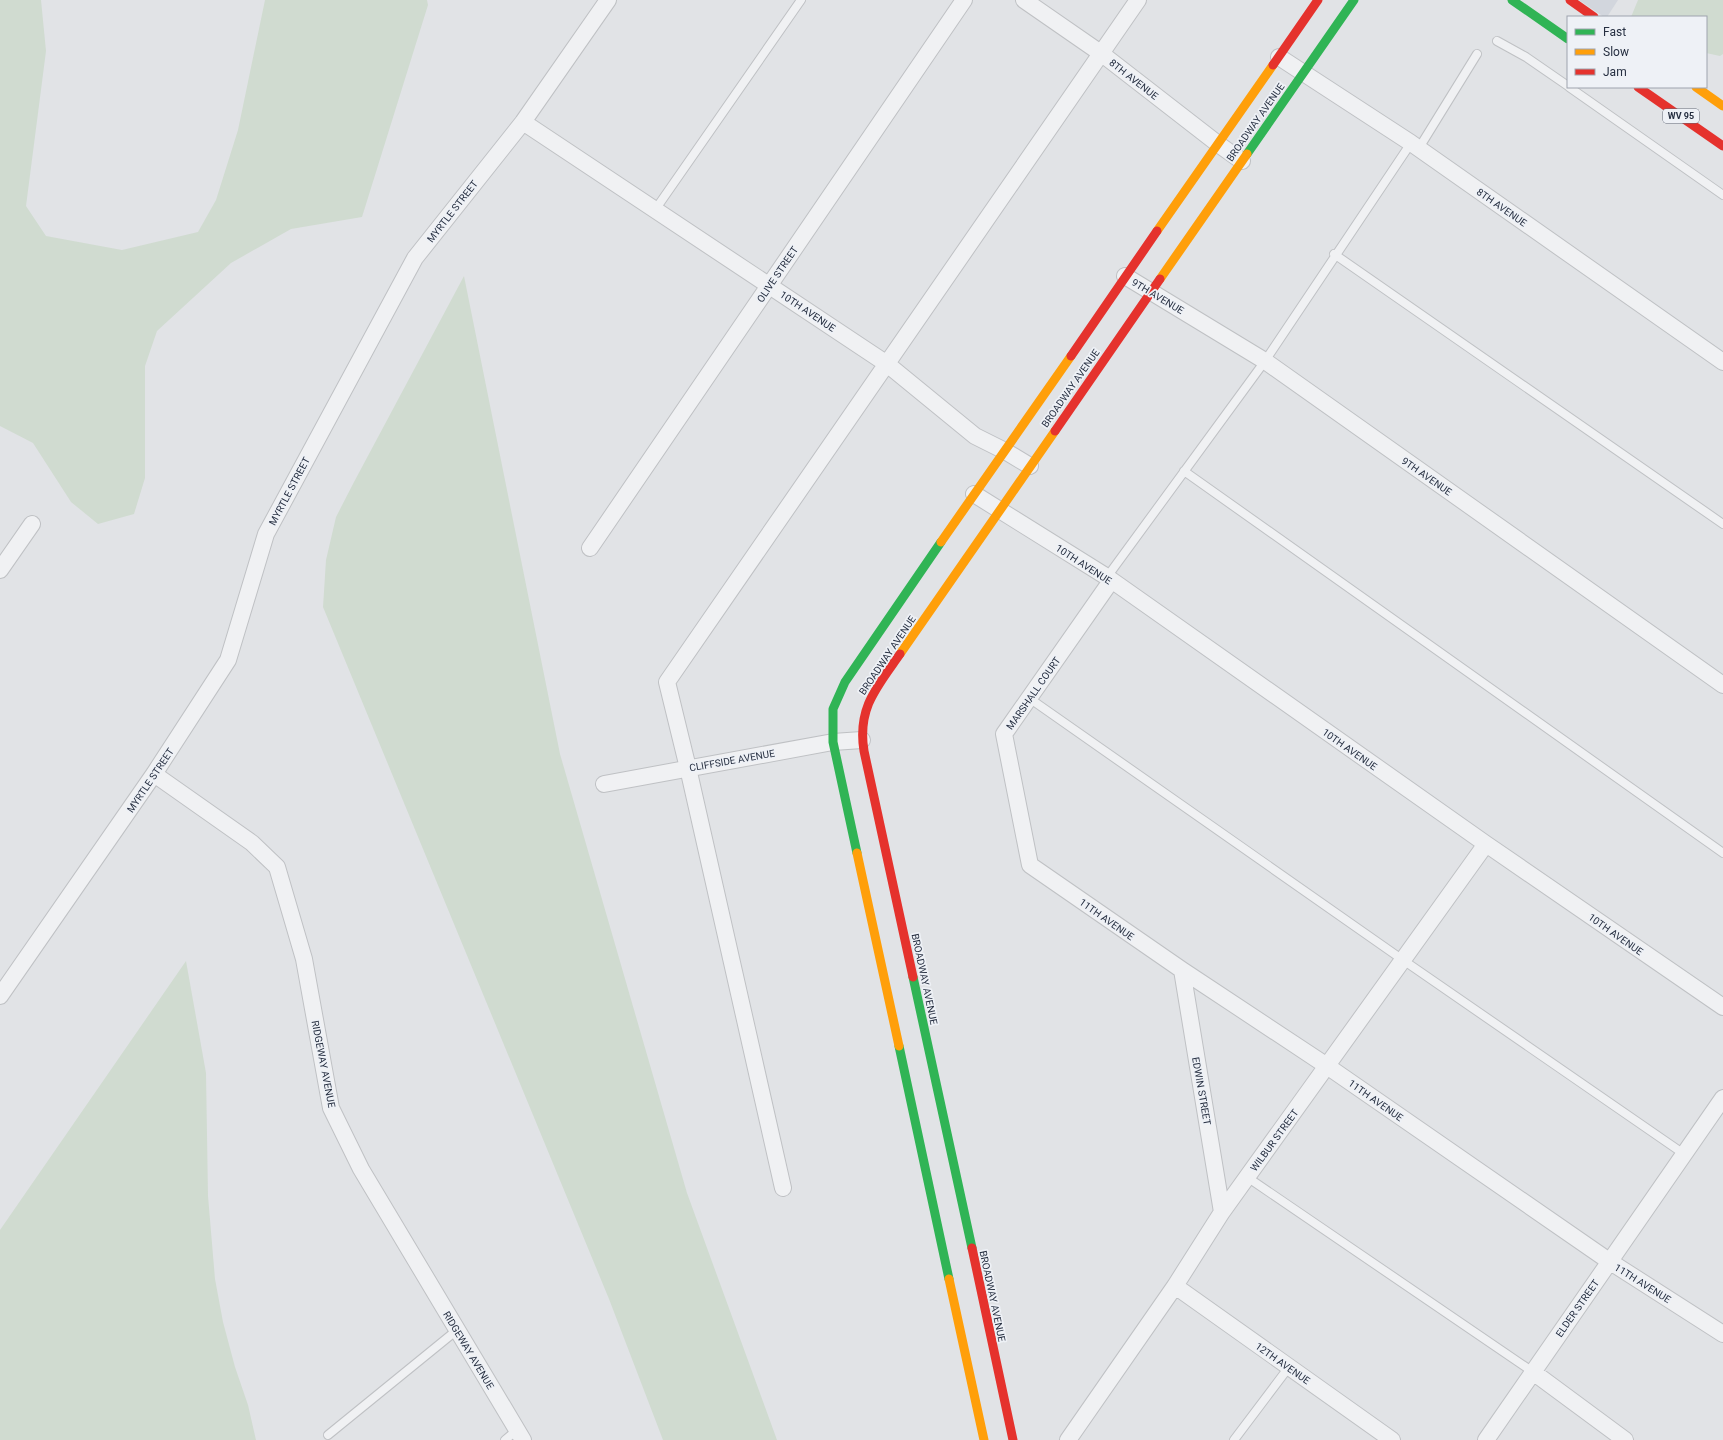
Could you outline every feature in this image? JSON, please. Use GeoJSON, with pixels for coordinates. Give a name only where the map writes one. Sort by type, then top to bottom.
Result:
{"type":"FeatureCollection","features":[{"type":"Feature","properties":{"kind":"main road","name":"BROADWAY AVENUE"},"geometry":{"type":"LineString","coordinates":[[984,1440],[833,742],[833,709],[845,682],[1125,276],[1318,0]]}},
{"type":"Feature","properties":{"kind":"main road","name":"BROADWAY AVENUE"},"geometry":{"type":"LineString","coordinates":[[1013,1440],[862,740],[861,720],[863,712],[877,687],[1354,0]]}},
{"type":"Feature","properties":{"kind":"main road"},"geometry":{"type":"LineString","coordinates":[[1512,0],[1567,38]]}},
{"type":"Feature","properties":{"kind":"main road"},"geometry":{"type":"LineString","coordinates":[[1570,0],[1593,16]]}},
{"type":"Feature","properties":{"kind":"main road","name":"WV 95"},"geometry":{"type":"LineString","coordinates":[[1639,88],[1723,146]]}},
{"type":"Feature","properties":{"kind":"main road"},"geometry":{"type":"LineString","coordinates":[[1697,88],[1723,106]]}},
{"type":"Feature","properties":{"kind":"street","name":"MYRTLE STREET"},"geometry":{"type":"LineString","coordinates":[[0,996],[154,774],[228,660],[266,534],[415,258],[523,122],[608,0]]}},
{"type":"Feature","properties":{"kind":"street","name":"OLIVE STREET"},"geometry":{"type":"LineString","coordinates":[[590,548],[964,0]]}},
{"type":"Feature","properties":{"kind":"street","name":"8TH AVENUE"},"geometry":{"type":"LineString","coordinates":[[1024,0],[1102,54],[1242,161]]}},
{"type":"Feature","properties":{"kind":"street"},"geometry":{"type":"LineString","coordinates":[[783,1188],[688,768],[667,682],[1138,0]]}},
{"type":"Feature","properties":{"kind":"street","name":"8TH AVENUE"},"geometry":{"type":"LineString","coordinates":[[1279,56],[1415,145],[1723,362]]}},
{"type":"Feature","properties":{"kind":"street","name":"10TH AVENUE"},"geometry":{"type":"LineString","coordinates":[[523,122],[887,364],[975,436],[1030,466]]}},
{"type":"Feature","properties":{"kind":"street","name":"9TH AVENUE"},"geometry":{"type":"LineString","coordinates":[[1125,276],[1265,361],[1723,685]]}},
{"type":"Feature","properties":{"kind":"street","name":"10TH AVENUE"},"geometry":{"type":"LineString","coordinates":[[974,494],[1109,579],[1486,844],[1723,1007]]}},
{"type":"Feature","properties":{"kind":"street"},"geometry":{"type":"LineString","coordinates":[[0,570],[32,524]]}},
{"type":"Feature","properties":{"kind":"street","name":"MARSHALL COURT"},"geometry":{"type":"LineString","coordinates":[[1030,865],[1004,734],[1109,579]]}},
{"type":"Feature","properties":{"kind":"street","name":"CLIFFSIDE AVENUE"},"geometry":{"type":"LineString","coordinates":[[604,784],[833,742],[862,740]]}},
{"type":"Feature","properties":{"kind":"street","name":"RIDGEWAY AVENUE"},"geometry":{"type":"LineString","coordinates":[[154,774],[252,843],[277,867],[304,959],[331,1108],[361,1169],[457,1330],[515,1437]]}},
{"type":"Feature","properties":{"kind":"street","name":"WILBUR STREET"},"geometry":{"type":"LineString","coordinates":[[1068,1440],[1175,1286],[1222,1212],[1486,844]]}},
{"type":"Feature","properties":{"kind":"street","name":"11TH AVENUE"},"geometry":{"type":"LineString","coordinates":[[1030,865],[1182,970],[1327,1066],[1609,1261],[1723,1334]]}},
{"type":"Feature","properties":{"kind":"street","name":"EDWIN STREET"},"geometry":{"type":"LineString","coordinates":[[1182,970],[1222,1212]]}},
{"type":"Feature","properties":{"kind":"street","name":"ELDER STREET"},"geometry":{"type":"LineString","coordinates":[[1486,1440],[1723,1098]]}},
{"type":"Feature","properties":{"kind":"street","name":"12TH AVENUE"},"geometry":{"type":"LineString","coordinates":[[1175,1286],[1392,1440]]}},
{"type":"Feature","properties":{"kind":"street"},"geometry":{"type":"LineString","coordinates":[[1533,1372],[1625,1440]]}},
{"type":"Feature","properties":{"kind":"lane"},"geometry":{"type":"LineString","coordinates":[[655,210],[801,0]]}},
{"type":"Feature","properties":{"kind":"lane"},"geometry":{"type":"LineString","coordinates":[[1497,41],[1526,57],[1567,86]]}},
{"type":"Feature","properties":{"kind":"lane"},"geometry":{"type":"LineString","coordinates":[[1109,579],[1184,471],[1265,361],[1334,254],[1415,145],[1477,54]]}},
{"type":"Feature","properties":{"kind":"lane"},"geometry":{"type":"LineString","coordinates":[[1570,88],[1723,194]]}},
{"type":"Feature","properties":{"kind":"lane"},"geometry":{"type":"LineString","coordinates":[[1334,254],[1723,524]]}},
{"type":"Feature","properties":{"kind":"lane"},"geometry":{"type":"LineString","coordinates":[[1184,471],[1723,853]]}},
{"type":"Feature","properties":{"kind":"lane"},"geometry":{"type":"LineString","coordinates":[[1029,698],[1403,960],[1684,1154]]}},
{"type":"Feature","properties":{"kind":"lane"},"geometry":{"type":"LineString","coordinates":[[1247,1177],[1533,1372]]}},
{"type":"Feature","properties":{"kind":"lane"},"geometry":{"type":"LineString","coordinates":[[328,1435],[457,1330]]}},
{"type":"Feature","properties":{"kind":"lane"},"geometry":{"type":"LineString","coordinates":[[1234,1440],[1289,1367]]}},
{"type":"Feature","properties":{"kind":"shaded area"},"geometry":{"type":"Polygon","coordinates":[[[0,0],[41,0],[46,51],[26,206],[46,236],[122,250],[198,232],[216,200],[238,130],[265,0],[427,0],[428,5],[362,217],[291,229],[231,263],[157,331],[145,366],[145,478],[134,514],[98,524],[71,502],[33,443],[0,426],[0,0]]]}},
{"type":"Feature","properties":{"kind":"shaded area"},"geometry":{"type":"Polygon","coordinates":[[[1579,0],[1618,0],[1608,16],[1603,16],[1579,0]]]}},
{"type":"Feature","properties":{"kind":"shaded area"},"geometry":{"type":"Polygon","coordinates":[[[1638,0],[1723,0],[1723,54],[1720,56],[1707,53],[1707,16],[1631,16],[1638,0]]]}},
{"type":"Feature","properties":{"kind":"shaded area"},"geometry":{"type":"Polygon","coordinates":[[[464,276],[560,754],[687,1193],[777,1440],[663,1440],[609,1299],[323,607],[326,560],[336,517],[464,276]]]}},
{"type":"Feature","properties":{"kind":"shaded area"},"geometry":{"type":"Polygon","coordinates":[[[186,961],[206,1073],[208,1196],[215,1279],[223,1322],[235,1367],[248,1405],[256,1440],[0,1440],[0,1230],[186,961]]]}},
{"type":"Feature","properties":{"kind":"traffic: fast"},"geometry":{"type":"LineString","coordinates":[[1247,154],[1354,0]]}},
{"type":"Feature","properties":{"kind":"traffic: fast"},"geometry":{"type":"LineString","coordinates":[[1512,0],[1567,38]]}},
{"type":"Feature","properties":{"kind":"traffic: fast"},"geometry":{"type":"LineString","coordinates":[[857,853],[833,742],[833,709],[845,682],[941,542]]}},
{"type":"Feature","properties":{"kind":"traffic: fast"},"geometry":{"type":"LineString","coordinates":[[913,977],[972,1248]]}},
{"type":"Feature","properties":{"kind":"traffic: fast"},"geometry":{"type":"LineString","coordinates":[[899,1046],[949,1279]]}},
{"type":"Feature","properties":{"kind":"traffic: slow"},"geometry":{"type":"LineString","coordinates":[[1157,231],[1273,65]]}},
{"type":"Feature","properties":{"kind":"traffic: slow"},"geometry":{"type":"LineString","coordinates":[[1697,88],[1723,106]]}},
{"type":"Feature","properties":{"kind":"traffic: slow"},"geometry":{"type":"LineString","coordinates":[[1160,279],[1247,154]]}},
{"type":"Feature","properties":{"kind":"traffic: slow"},"geometry":{"type":"LineString","coordinates":[[941,542],[1071,356]]}},
{"type":"Feature","properties":{"kind":"traffic: slow"},"geometry":{"type":"LineString","coordinates":[[900,654],[1055,431]]}},
{"type":"Feature","properties":{"kind":"traffic: slow"},"geometry":{"type":"LineString","coordinates":[[857,853],[899,1046]]}},
{"type":"Feature","properties":{"kind":"traffic: slow"},"geometry":{"type":"LineString","coordinates":[[949,1279],[984,1440]]}},
{"type":"Feature","properties":{"kind":"traffic: jam"},"geometry":{"type":"LineString","coordinates":[[1273,65],[1318,0]]}},
{"type":"Feature","properties":{"kind":"traffic: jam"},"geometry":{"type":"LineString","coordinates":[[1570,0],[1593,16]]}},
{"type":"Feature","properties":{"kind":"traffic: jam"},"geometry":{"type":"LineString","coordinates":[[1639,88],[1723,146]]}},
{"type":"Feature","properties":{"kind":"traffic: jam"},"geometry":{"type":"LineString","coordinates":[[1071,356],[1157,231]]}},
{"type":"Feature","properties":{"kind":"traffic: jam"},"geometry":{"type":"LineString","coordinates":[[1055,431],[1160,279]]}},
{"type":"Feature","properties":{"kind":"traffic: jam"},"geometry":{"type":"LineString","coordinates":[[900,654],[877,688],[866,710],[863,722],[863,736],[864,751],[913,977]]}},
{"type":"Feature","properties":{"kind":"traffic: jam"},"geometry":{"type":"LineString","coordinates":[[972,1248],[1013,1440]]}}]}
